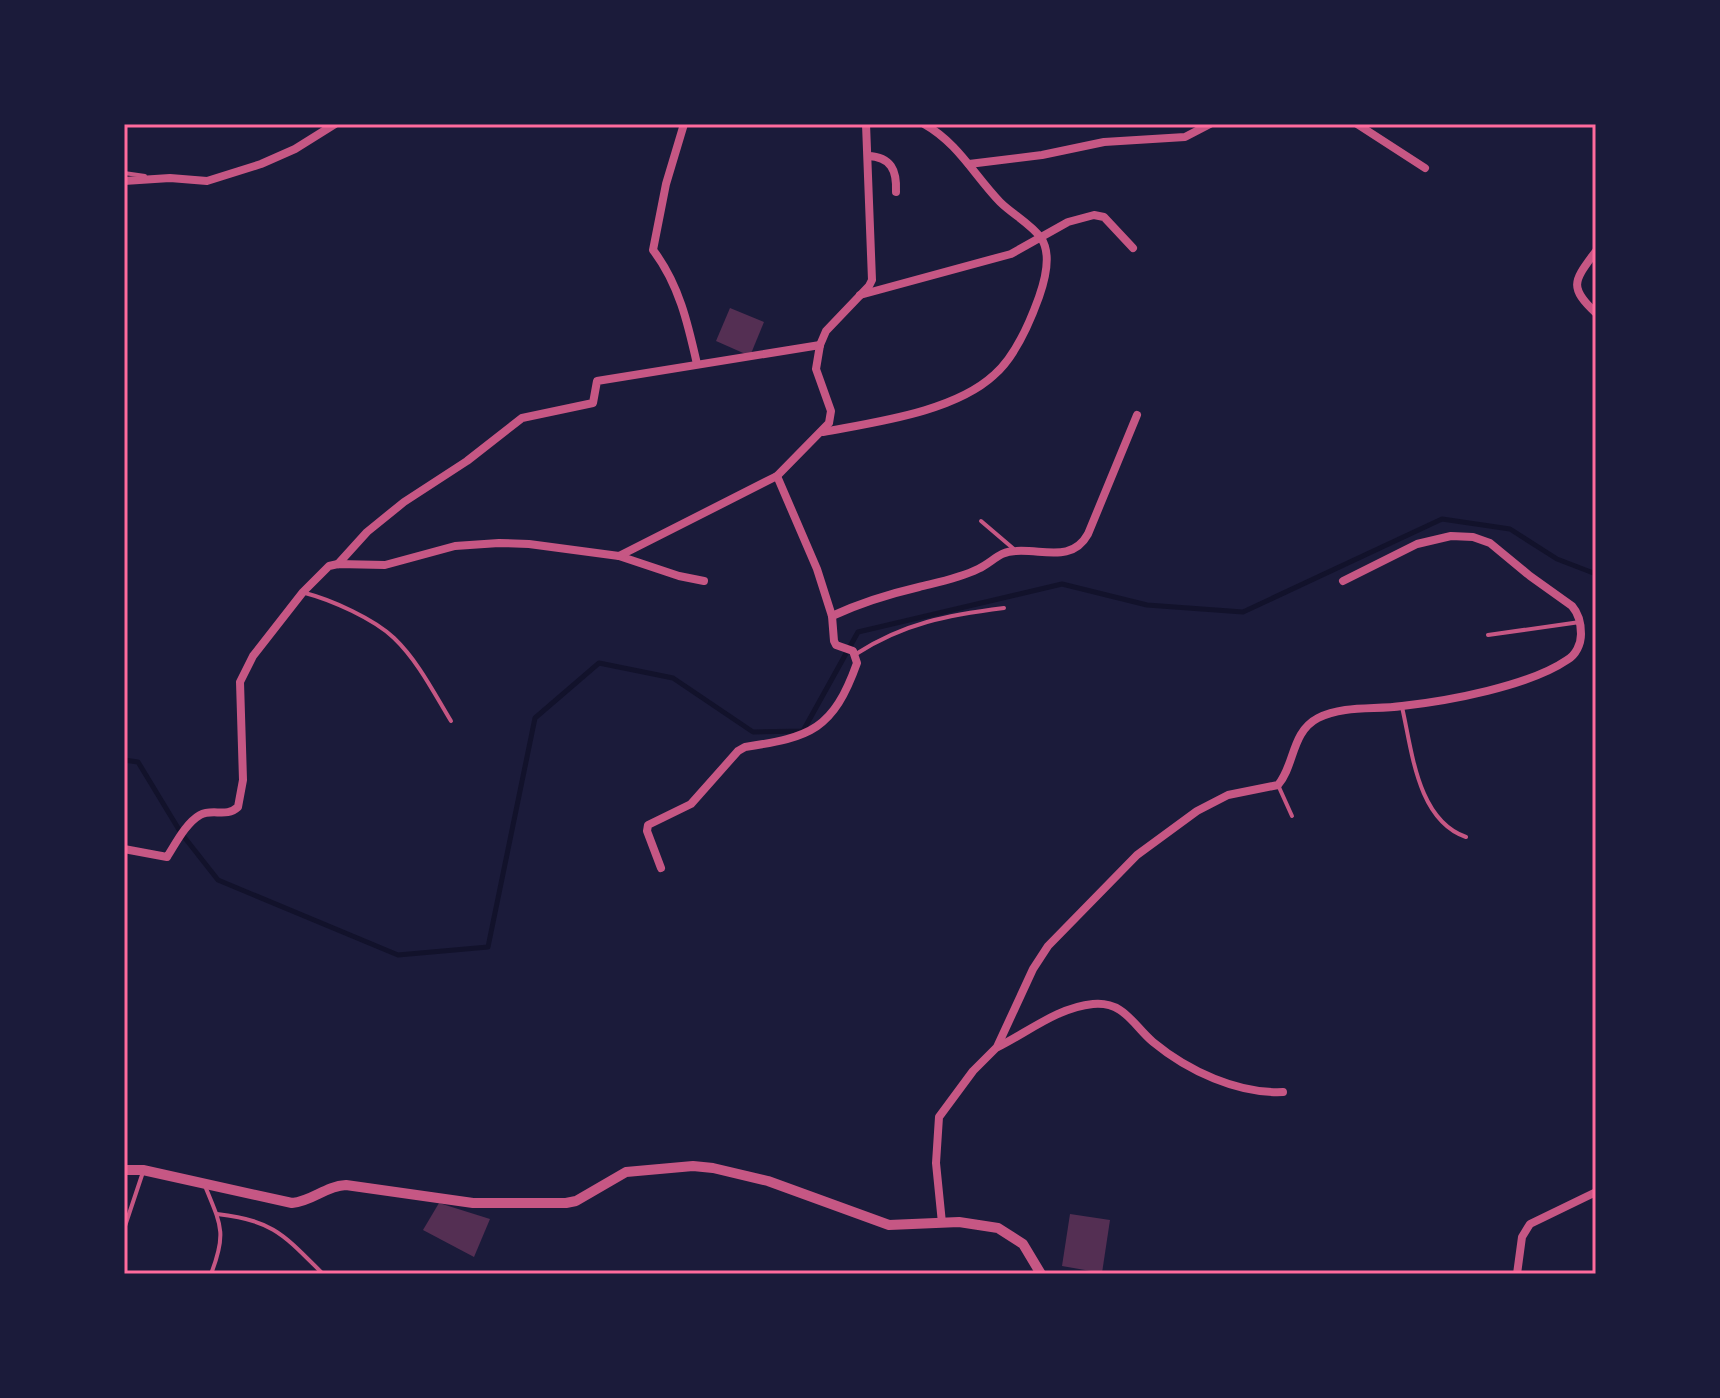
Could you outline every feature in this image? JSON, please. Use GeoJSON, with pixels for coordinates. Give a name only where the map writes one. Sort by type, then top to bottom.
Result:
{"type":"FeatureCollection","features":[{"type":"Feature","properties":{"kind":"street"},"geometry":{"type":"LineString","coordinates":[[124,181],[207,181],[295,149],[335,124]]}},
{"type":"Feature","properties":{"kind":"street"},"geometry":{"type":"LineString","coordinates":[[684,124],[666,184],[653,250],[673,281],[686,316],[697,364]]}},
{"type":"Feature","properties":{"kind":"street"},"geometry":{"type":"LineString","coordinates":[[619,556],[777,476],[829,423],[831,411],[816,369],[820,345],[826,331],[872,280],[866,124]]}},
{"type":"Feature","properties":{"kind":"street"},"geometry":{"type":"LineString","coordinates":[[823,432],[922,411],[980,386],[996,374],[1021,336],[1042,290],[1047,255],[1041,237],[999,201],[952,144],[924,124]]}},
{"type":"Feature","properties":{"kind":"street"},"geometry":{"type":"LineString","coordinates":[[1357,124],[1425,168]]}},
{"type":"Feature","properties":{"kind":"street"},"geometry":{"type":"LineString","coordinates":[[969,164],[1042,155],[1104,142],[1185,137],[1203,126]]}},
{"type":"Feature","properties":{"kind":"street"},"geometry":{"type":"LineString","coordinates":[[868,156],[881,157],[890,164],[895,174],[896,192]]}},
{"type":"Feature","properties":{"kind":"street"},"geometry":{"type":"LineString","coordinates":[[860,296],[1011,254],[1068,222],[1099,215],[1113,224],[1133,248]]}},
{"type":"Feature","properties":{"kind":"street"},"geometry":{"type":"LineString","coordinates":[[1596,251],[1576,287],[1580,298],[1596,313]]}},
{"type":"Feature","properties":{"kind":"street"},"geometry":{"type":"LineString","coordinates":[[338,564],[367,532],[404,502],[467,461],[522,418],[593,403],[597,381],[820,345]]}},
{"type":"Feature","properties":{"kind":"street"},"geometry":{"type":"LineString","coordinates":[[832,616],[887,595],[958,577],[980,568],[997,554],[1015,550],[1065,553],[1085,540],[1137,415]]}},
{"type":"Feature","properties":{"kind":"street"},"geometry":{"type":"LineString","coordinates":[[661,868],[647,831],[650,823],[691,804],[738,751],[745,747],[795,739],[822,723],[834,713],[856,668],[855,652],[836,645],[831,636],[832,616],[817,569],[777,476]]}},
{"type":"Feature","properties":{"kind":"street"},"geometry":{"type":"LineString","coordinates":[[997,1047],[1040,956],[1117,873],[1137,855],[1214,801],[1228,795],[1278,785],[1299,736],[1316,719],[1345,710],[1402,707],[1451,699],[1541,673],[1573,655],[1581,641],[1580,622],[1572,606],[1490,543],[1473,537],[1441,538],[1417,544],[1343,581]]}},
{"type":"Feature","properties":{"kind":"street"},"geometry":{"type":"LineString","coordinates":[[124,849],[167,857],[189,825],[204,814],[232,813],[241,802],[240,682],[253,656],[303,592],[329,566],[385,565],[455,546],[529,544],[619,556],[704,581]]}},
{"type":"Feature","properties":{"kind":"street"},"geometry":{"type":"LineString","coordinates":[[942,1223],[936,1163],[939,1117],[973,1071],[997,1047],[1070,1009],[1104,1004],[1126,1012],[1154,1043],[1204,1073],[1246,1089],[1283,1092]]}},
{"type":"Feature","properties":{"kind":"street"},"geometry":{"type":"LineString","coordinates":[[124,1170],[143,1170],[292,1203],[306,1202],[326,1189],[346,1185],[473,1203],[566,1203],[576,1201],[626,1172],[693,1166],[768,1181],[889,1225],[983,1225],[1005,1231],[1027,1249],[1041,1274]]}},
{"type":"Feature","properties":{"kind":"street"},"geometry":{"type":"LineString","coordinates":[[1517,1274],[1522,1237],[1530,1224],[1596,1192]]}},
{"type":"Feature","properties":{"kind":"lane"},"geometry":{"type":"LineString","coordinates":[[124,173],[154,179]]}},
{"type":"Feature","properties":{"kind":"lane"},"geometry":{"type":"LineString","coordinates":[[981,521],[1015,550]]}},
{"type":"Feature","properties":{"kind":"lane"},"geometry":{"type":"LineString","coordinates":[[303,592],[324,598],[380,627],[396,639],[422,672],[451,721]]}},
{"type":"Feature","properties":{"kind":"lane"},"geometry":{"type":"LineString","coordinates":[[855,652],[917,623],[1004,608]]}},
{"type":"Feature","properties":{"kind":"lane"},"geometry":{"type":"LineString","coordinates":[[1488,635],[1580,622]]}},
{"type":"Feature","properties":{"kind":"lane"},"geometry":{"type":"LineString","coordinates":[[1402,707],[1416,770],[1428,801],[1448,829],[1466,837]]}},
{"type":"Feature","properties":{"kind":"lane"},"geometry":{"type":"LineString","coordinates":[[1278,785],[1292,816]]}},
{"type":"Feature","properties":{"kind":"lane"},"geometry":{"type":"LineString","coordinates":[[124,1229],[143,1170]]}},
{"type":"Feature","properties":{"kind":"lane"},"geometry":{"type":"LineString","coordinates":[[204,1183],[222,1230],[220,1249],[211,1274]]}},
{"type":"Feature","properties":{"kind":"lane"},"geometry":{"type":"LineString","coordinates":[[217,1214],[250,1218],[277,1230],[323,1274]]}},
{"type":"Feature","properties":{"kind":"building"},"geometry":{"type":"Polygon","coordinates":[[[730,308],[764,322],[750,356],[716,341],[730,308]]]}},
{"type":"Feature","properties":{"kind":"building"},"geometry":{"type":"Polygon","coordinates":[[[439,1203],[490,1219],[474,1257],[423,1230],[439,1203]]]}},
{"type":"Feature","properties":{"kind":"building"},"geometry":{"type":"Polygon","coordinates":[[[1070,1214],[1110,1220],[1102,1273],[1062,1266],[1070,1214]]]}},
{"type":"Feature","properties":{"kind":"waterway"},"geometry":{"type":"LineString","coordinates":[[124,760],[138,762],[181,833],[218,880],[398,955],[488,947],[535,718],[599,663],[673,678],[753,732],[803,731],[858,632],[1062,584],[1147,605],[1243,612],[1442,519],[1510,529],[1557,559],[1596,574]]}}]}
